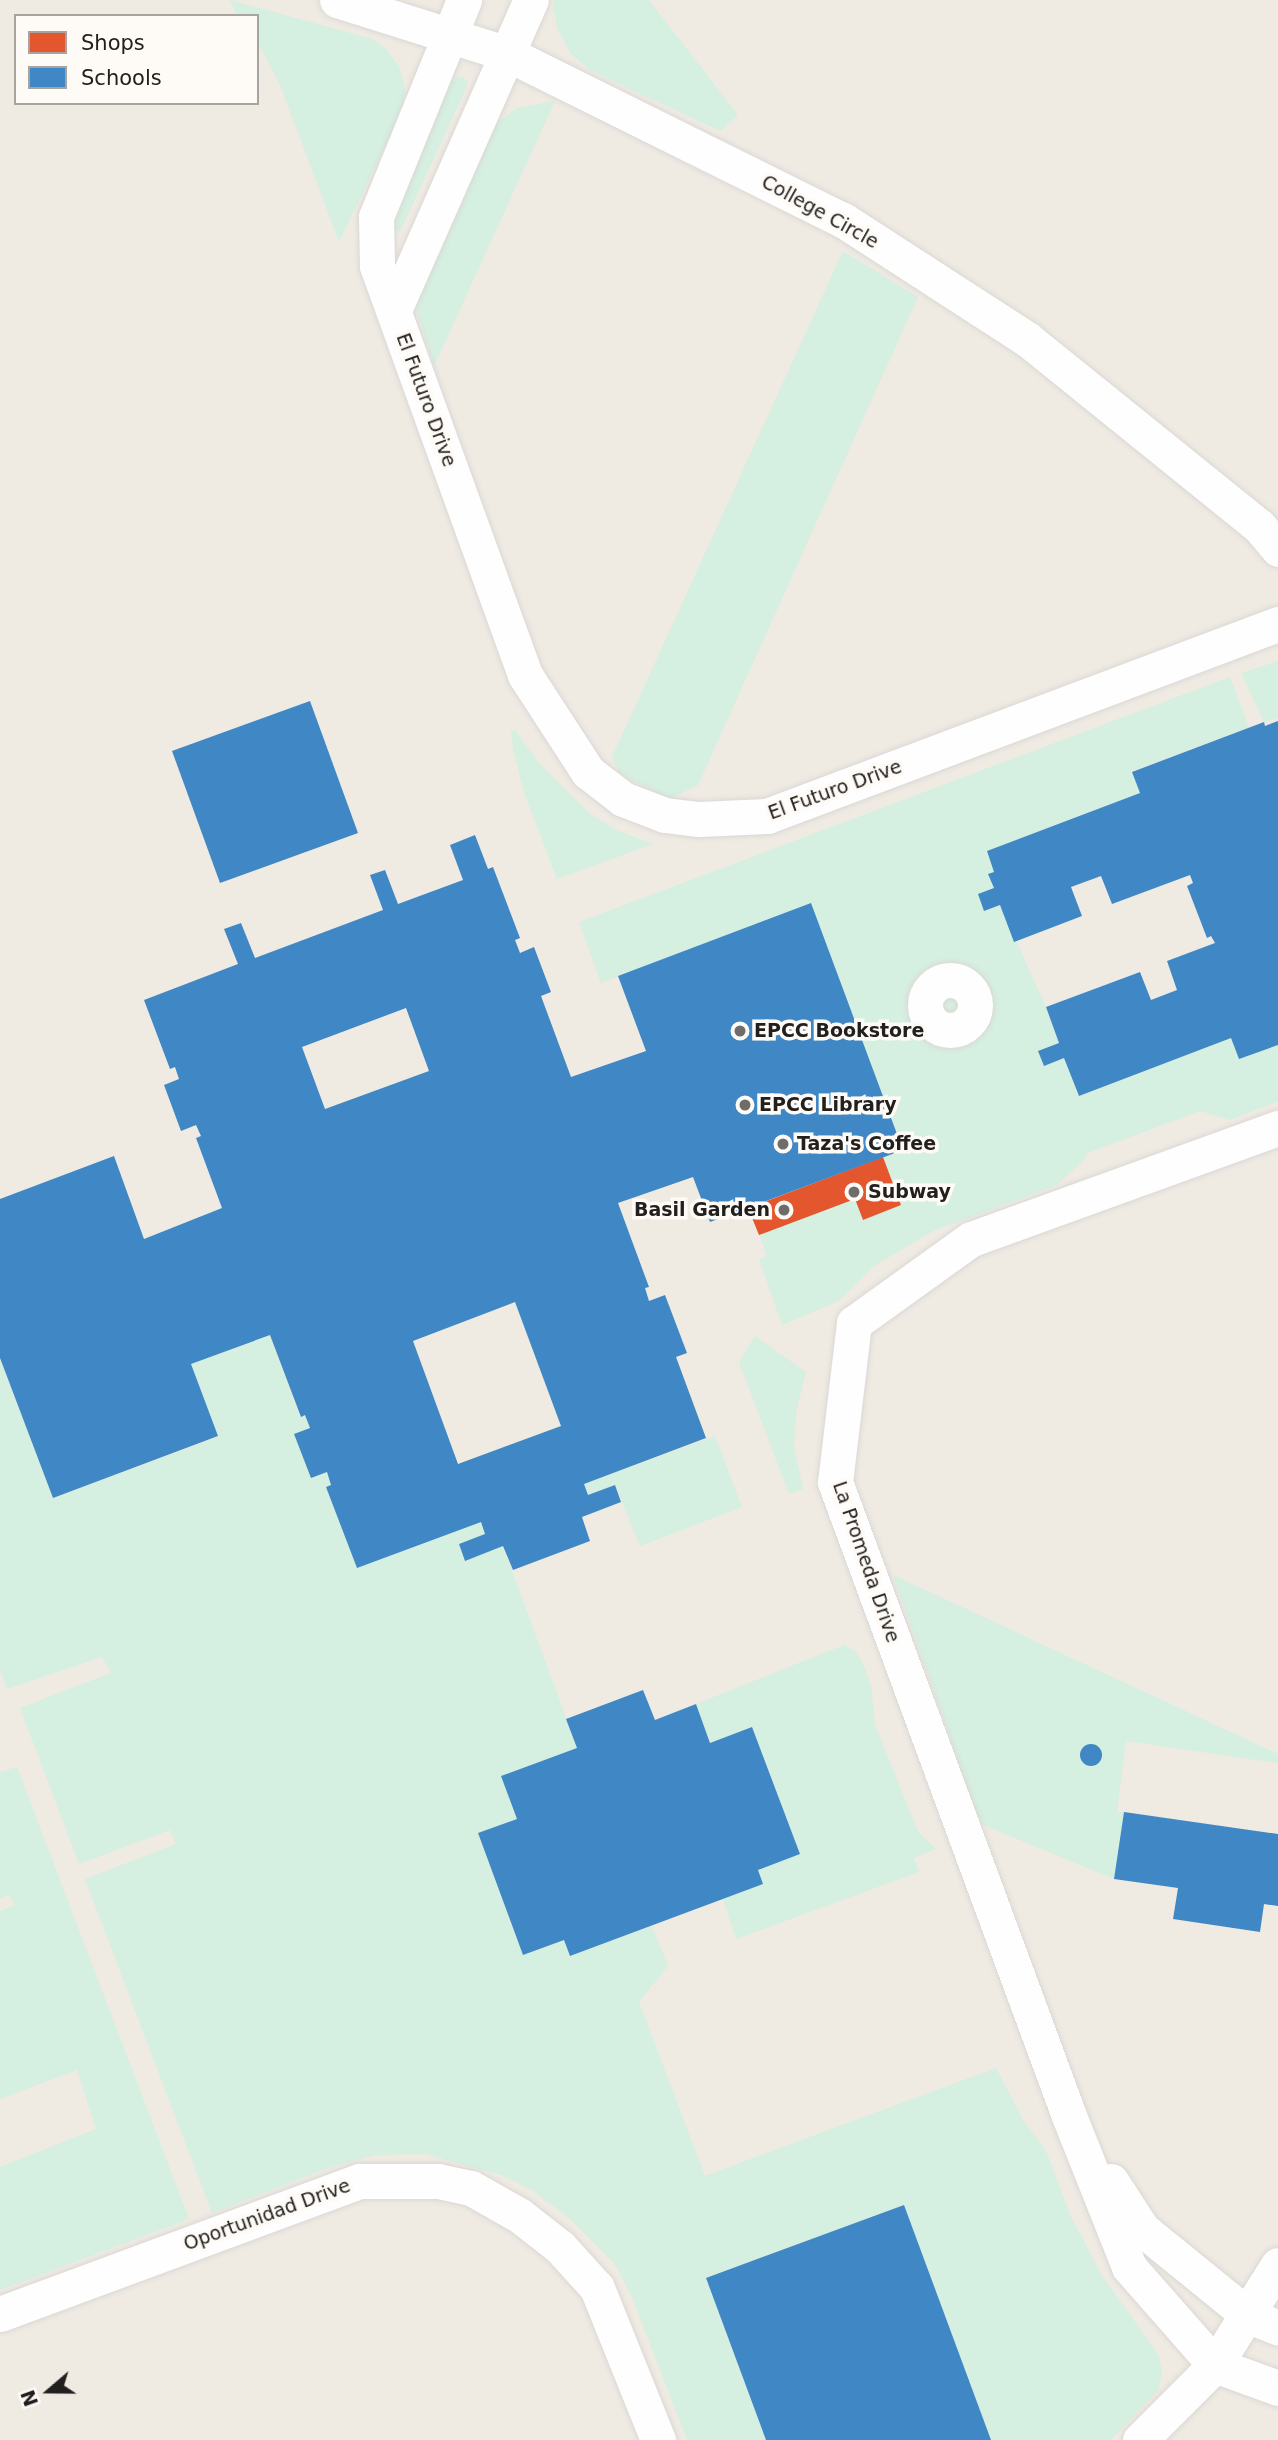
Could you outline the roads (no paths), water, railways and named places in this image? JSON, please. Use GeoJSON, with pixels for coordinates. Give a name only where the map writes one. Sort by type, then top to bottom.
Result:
{"type":"FeatureCollection","features":[{"type":"Feature","properties":{"kind":"street","name":"College Circle"},"geometry":{"type":"LineString","coordinates":[[337,0],[508,54],[843,220],[1027,339],[1259,526],[1278,549]]}},
{"type":"Feature","properties":{"kind":"street","name":"El Futuro Drive"},"geometry":{"type":"LineString","coordinates":[[464,0],[376,217],[377,267],[525,675],[588,772],[623,799],[665,815],[699,819],[768,816],[1278,624]]}},
{"type":"Feature","properties":{"kind":"street","name":"El Futuro Drive"},"geometry":{"type":"LineString","coordinates":[[394,310],[531,0]]}},
{"type":"Feature","properties":{"kind":"street","name":"La Promeda Drive"},"geometry":{"type":"LineString","coordinates":[[1069,2116],[835,1482],[854,1323],[971,1239],[1278,1128]]}},
{"type":"Feature","properties":{"kind":"street"},"geometry":{"type":"LineString","coordinates":[[1069,2116],[1143,2228],[1264,2322]]}},
{"type":"Feature","properties":{"kind":"street"},"geometry":{"type":"LineString","coordinates":[[1069,2116],[1129,2267],[1215,2365],[1278,2388]]}},
{"type":"Feature","properties":{"kind":"street","name":"Oportunidad Drive"},"geometry":{"type":"LineString","coordinates":[[0,2314],[360,2181],[438,2181],[471,2188],[519,2215],[560,2247],[597,2288],[658,2440]]}},
{"type":"Feature","properties":{"kind":"street"},"geometry":{"type":"LineString","coordinates":[[1140,2440],[1215,2365],[1264,2322],[1278,2265]]}},
{"type":"Feature","properties":{"kind":"place","name":"EPCC Bookstore"},"geometry":{"type":"Point","coordinates":[740,1031]}},
{"type":"Feature","properties":{"kind":"place","name":"EPCC Library"},"geometry":{"type":"Point","coordinates":[745,1105]}},
{"type":"Feature","properties":{"kind":"place","name":"Taza's Coffee"},"geometry":{"type":"Point","coordinates":[783,1144]}},
{"type":"Feature","properties":{"kind":"place","name":"Subway"},"geometry":{"type":"Point","coordinates":[854,1192]}},
{"type":"Feature","properties":{"kind":"place","name":"Basil Garden"},"geometry":{"type":"Point","coordinates":[784,1210]}}]}
